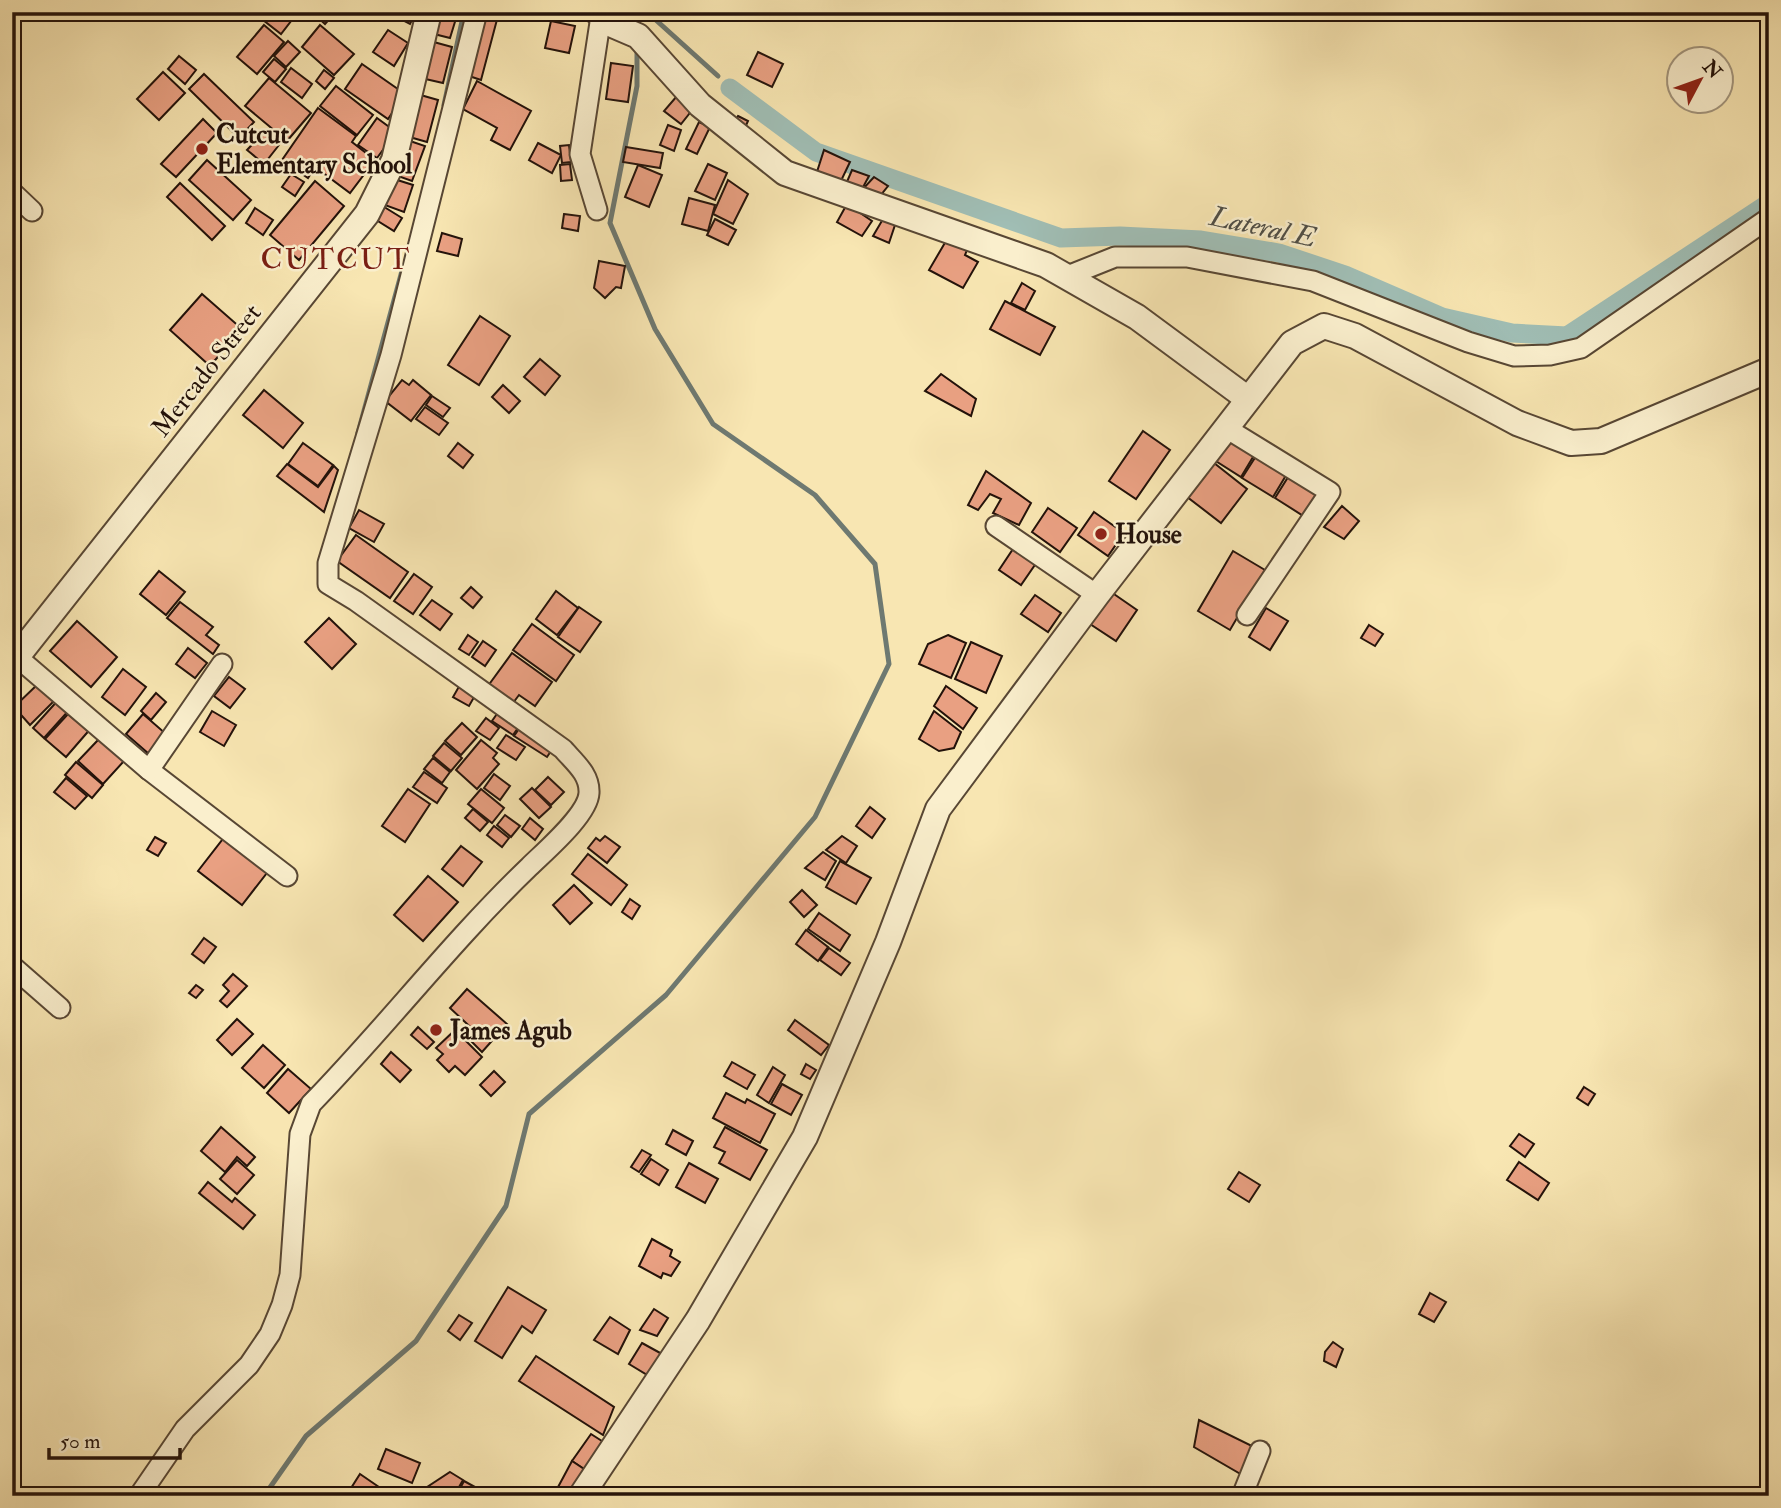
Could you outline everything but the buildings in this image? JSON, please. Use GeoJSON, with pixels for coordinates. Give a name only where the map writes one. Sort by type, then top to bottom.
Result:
{"type":"FeatureCollection","features":[{"type":"Feature","properties":{"kind":"street","name":"Mercado Street"},"geometry":{"type":"LineString","coordinates":[[15,660],[367,214],[394,160],[429,12]]}},
{"type":"Feature","properties":{"kind":"street"},"geometry":{"type":"LineString","coordinates":[[139,1496],[185,1429],[249,1365],[270,1334],[290,1275],[300,1134],[311,1104],[483,911],[581,812],[589,794],[585,774],[563,749],[356,601],[328,584],[328,563],[391,355],[477,12]]}},
{"type":"Feature","properties":{"kind":"street"},"geometry":{"type":"LineString","coordinates":[[597,210],[580,154],[603,18],[638,36],[700,105],[785,173],[1046,265],[1137,317],[1248,399]]}},
{"type":"Feature","properties":{"kind":"street"},"geometry":{"type":"LineString","coordinates":[[12,192],[32,211]]}},
{"type":"Feature","properties":{"kind":"street"},"geometry":{"type":"LineString","coordinates":[[1065,277],[1115,257],[1187,257],[1313,281],[1468,342],[1514,356],[1550,355],[1581,348],[1769,218]]}},
{"type":"Feature","properties":{"kind":"street"},"geometry":{"type":"LineString","coordinates":[[581,1496],[698,1320],[805,1137],[888,942],[938,809],[1097,595],[1292,343],[1324,326],[1355,336],[1517,423],[1572,443],[1601,441],[1769,370]]}},
{"type":"Feature","properties":{"kind":"street"},"geometry":{"type":"LineString","coordinates":[[1226,428],[1330,492],[1247,615]]}},
{"type":"Feature","properties":{"kind":"street"},"geometry":{"type":"LineString","coordinates":[[996,526],[1097,595]]}},
{"type":"Feature","properties":{"kind":"street"},"geometry":{"type":"LineString","coordinates":[[15,660],[149,770],[287,876]]}},
{"type":"Feature","properties":{"kind":"street"},"geometry":{"type":"LineString","coordinates":[[149,770],[222,664]]}},
{"type":"Feature","properties":{"kind":"street"},"geometry":{"type":"LineString","coordinates":[[12,966],[60,1008]]}},
{"type":"Feature","properties":{"kind":"street"},"geometry":{"type":"LineString","coordinates":[[1242,1496],[1261,1451]]}},
{"type":"Feature","properties":{"kind":"waterway"},"geometry":{"type":"LineString","coordinates":[[444,105],[464,12]]}},
{"type":"Feature","properties":{"kind":"waterway"},"geometry":{"type":"LineString","coordinates":[[638,12],[638,27]]}},
{"type":"Feature","properties":{"kind":"waterway"},"geometry":{"type":"LineString","coordinates":[[647,12],[718,76]]}},
{"type":"Feature","properties":{"kind":"waterway"},"geometry":{"type":"LineString","coordinates":[[264,1496],[306,1436],[416,1341],[506,1206],[529,1114],[666,995],[815,817],[889,664],[875,564],[815,495],[713,424],[655,329],[610,223],[637,86],[637,47]]}},
{"type":"Feature","properties":{"kind":"waterway","name":"Lateral E"},"geometry":{"type":"LineString","coordinates":[[730,88],[816,152],[1061,238],[1120,236],[1201,240],[1279,253],[1345,275],[1442,317],[1512,333],[1567,336],[1769,203]]}},
{"type":"Feature","properties":{"kind":"waterway"},"geometry":{"type":"LineString","coordinates":[[358,433],[402,271]]}},
{"type":"Feature","properties":{"kind":"place","name":"Cutcut Elementary School"},"geometry":{"type":"Point","coordinates":[202,149]}},
{"type":"Feature","properties":{"kind":"place","name":"House"},"geometry":{"type":"Point","coordinates":[1101,534]}},
{"type":"Feature","properties":{"kind":"place","name":"James Agub"},"geometry":{"type":"Point","coordinates":[436,1030]}},
{"type":"Feature","properties":{"kind":"district","name":"CUTCUT"},"geometry":{"type":"Point","coordinates":[336,259]}}]}
